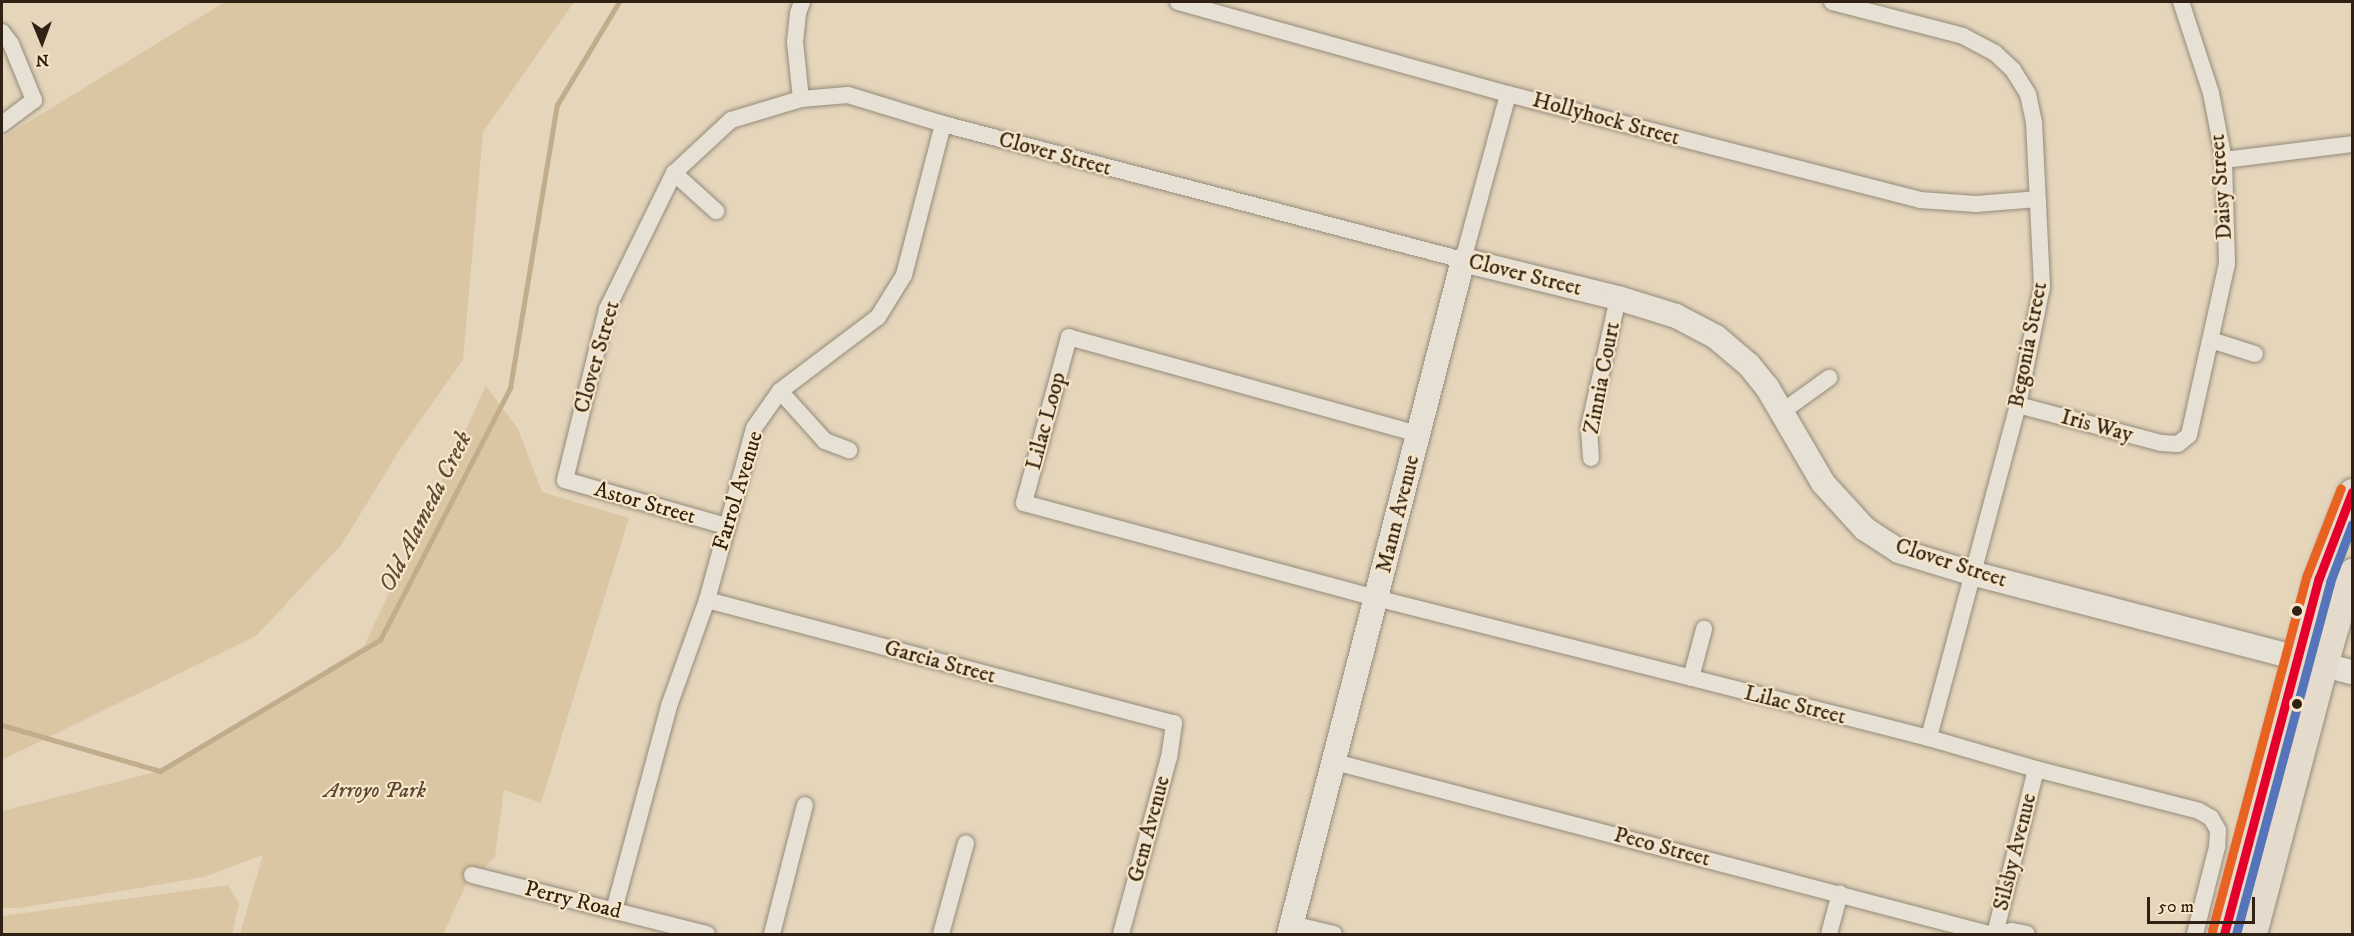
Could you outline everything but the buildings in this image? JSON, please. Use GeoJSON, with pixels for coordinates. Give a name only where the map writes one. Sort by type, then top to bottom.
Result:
{"type":"FeatureCollection","features":[{"type":"Feature","properties":{"kind":"main road"},"geometry":{"type":"LineString","coordinates":[[2224,934],[2319,578],[2352,492]]}},
{"type":"Feature","properties":{"kind":"main road"},"geometry":{"type":"LineString","coordinates":[[2254,934],[2352,572]]}},
{"type":"Feature","properties":{"kind":"street"},"geometry":{"type":"LineString","coordinates":[[801,99],[795,42],[798,13],[802,2]]}},
{"type":"Feature","properties":{"kind":"street","name":"Hollyhock Street"},"geometry":{"type":"LineString","coordinates":[[1180,2],[1508,94],[1920,200],[1976,204],[2038,199]]}},
{"type":"Feature","properties":{"kind":"street","name":"Begonia Street"},"geometry":{"type":"LineString","coordinates":[[1832,2],[1963,36],[1995,53],[2013,70],[2028,94],[2034,122],[2042,287],[2018,405],[1971,573],[1929,738]]}},
{"type":"Feature","properties":{"kind":"street","name":"Daisy Street"},"geometry":{"type":"LineString","coordinates":[[2178,444],[2189,435],[2226,263],[2224,160],[2211,93],[2181,2]]}},
{"type":"Feature","properties":{"kind":"street"},"geometry":{"type":"LineString","coordinates":[[2,32],[11,44],[34,100],[2,124]]}},
{"type":"Feature","properties":{"kind":"street","name":"Mann Avenue"},"geometry":{"type":"LineString","coordinates":[[1291,929],[1462,260],[1508,94]]}},
{"type":"Feature","properties":{"kind":"street","name":"Clover Street"},"geometry":{"type":"LineString","coordinates":[[565,480],[607,309],[674,173],[731,120],[801,99],[848,95],[943,124],[1462,260],[1618,298],[1676,316],[1716,337],[1749,365],[1783,411],[1823,483],[1865,529],[1899,551],[1971,573],[2352,672]]}},
{"type":"Feature","properties":{"kind":"street","name":"Farrol Avenue"},"geometry":{"type":"LineString","coordinates":[[614,910],[669,706],[706,600],[754,428],[780,391],[878,317],[904,275],[943,124]]}},
{"type":"Feature","properties":{"kind":"street"},"geometry":{"type":"LineString","coordinates":[[2224,160],[2352,144]]}},
{"type":"Feature","properties":{"kind":"street"},"geometry":{"type":"LineString","coordinates":[[674,173],[716,211]]}},
{"type":"Feature","properties":{"kind":"street","name":"Zinnia Court"},"geometry":{"type":"LineString","coordinates":[[1591,458],[1589,427],[1618,298]]}},
{"type":"Feature","properties":{"kind":"street","name":"Lilac Loop"},"geometry":{"type":"LineString","coordinates":[[1376,598],[1024,503],[1069,337],[1418,434]]}},
{"type":"Feature","properties":{"kind":"street"},"geometry":{"type":"LineString","coordinates":[[2211,340],[2254,354]]}},
{"type":"Feature","properties":{"kind":"street"},"geometry":{"type":"LineString","coordinates":[[1783,411],[1829,378]]}},
{"type":"Feature","properties":{"kind":"street"},"geometry":{"type":"LineString","coordinates":[[780,391],[825,441],[849,450]]}},
{"type":"Feature","properties":{"kind":"street","name":"Iris Way"},"geometry":{"type":"LineString","coordinates":[[2018,405],[2161,443],[2178,444]]}},
{"type":"Feature","properties":{"kind":"street","name":"Astor Street"},"geometry":{"type":"LineString","coordinates":[[565,480],[726,526]]}},
{"type":"Feature","properties":{"kind":"street","name":"Lilac Street"},"geometry":{"type":"LineString","coordinates":[[1376,598],[1929,738],[2036,769],[2199,811],[2211,819],[2218,830],[2217,847],[2195,934]]}},
{"type":"Feature","properties":{"kind":"street","name":"Garcia Street"},"geometry":{"type":"LineString","coordinates":[[706,600],[1174,723]]}},
{"type":"Feature","properties":{"kind":"street"},"geometry":{"type":"LineString","coordinates":[[1691,678],[1704,629]]}},
{"type":"Feature","properties":{"kind":"street","name":"Gem Avenue"},"geometry":{"type":"LineString","coordinates":[[1122,934],[1169,757],[1174,723]]}},
{"type":"Feature","properties":{"kind":"street","name":"Peco Street"},"geometry":{"type":"LineString","coordinates":[[1335,762],[1989,934]]}},
{"type":"Feature","properties":{"kind":"street","name":"Silsby Avenue"},"geometry":{"type":"LineString","coordinates":[[1997,934],[2036,769]]}},
{"type":"Feature","properties":{"kind":"street"},"geometry":{"type":"LineString","coordinates":[[772,934],[805,805]]}},
{"type":"Feature","properties":{"kind":"street"},"geometry":{"type":"LineString","coordinates":[[941,934],[966,843]]}},
{"type":"Feature","properties":{"kind":"street","name":"Perry Road"},"geometry":{"type":"LineString","coordinates":[[472,875],[708,934]]}},
{"type":"Feature","properties":{"kind":"street"},"geometry":{"type":"LineString","coordinates":[[1829,934],[1840,893]]}},
{"type":"Feature","properties":{"kind":"street"},"geometry":{"type":"LineString","coordinates":[[1291,929],[1334,934]]}},
{"type":"Feature","properties":{"kind":"street"},"geometry":{"type":"LineString","coordinates":[[1997,934],[2012,930],[2027,934]]}},
{"type":"Feature","properties":{"kind":"green space"},"geometry":{"type":"Polygon","coordinates":[[[225,2],[574,2],[483,132],[463,360],[402,446],[342,544],[256,636],[2,760],[2,138],[225,2]]]}},
{"type":"Feature","properties":{"kind":"green space","name":"Arroyo Park"},"geometry":{"type":"Polygon","coordinates":[[[486,386],[518,429],[542,492],[629,518],[541,803],[504,790],[495,857],[465,887],[443,934],[240,934],[263,855],[204,877],[20,908],[2,908],[2,811],[160,771],[364,646],[486,386]]]}},
{"type":"Feature","properties":{"kind":"green space"},"geometry":{"type":"Polygon","coordinates":[[[228,885],[239,904],[232,934],[2,934],[2,916],[228,885]]]}},
{"type":"Feature","properties":{"kind":"waterway","name":"Old Alameda Creek"},"geometry":{"type":"LineString","coordinates":[[2,725],[160,771],[380,640],[510,388],[557,105],[619,2]]}},
{"type":"Feature","properties":{"kind":"transit line"},"geometry":{"type":"LineString","coordinates":[[2212,931],[2307,575],[2341,488]]}},
{"type":"Feature","properties":{"kind":"transit line"},"geometry":{"type":"LineString","coordinates":[[2224,934],[2319,578],[2352,492]]}},
{"type":"Feature","properties":{"kind":"transit line"},"geometry":{"type":"LineString","coordinates":[[2236,934],[2330,582],[2352,524]]}}]}
